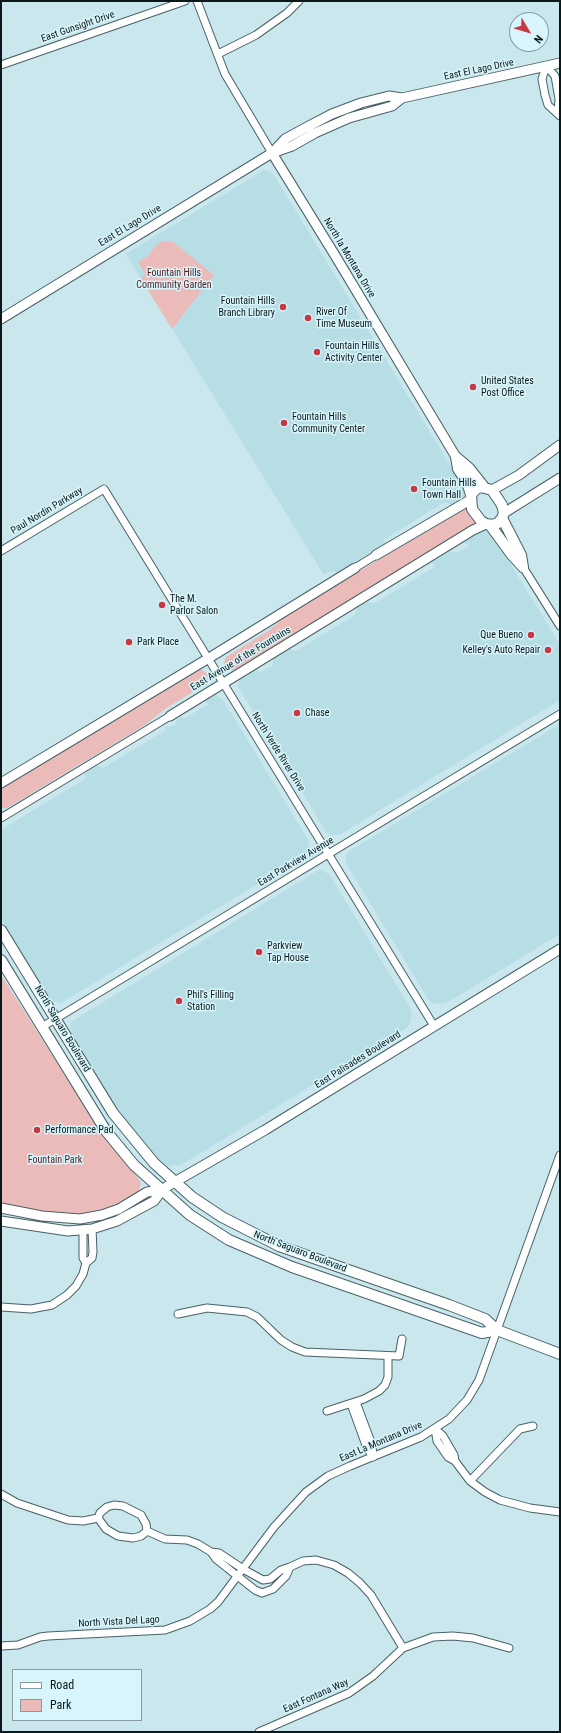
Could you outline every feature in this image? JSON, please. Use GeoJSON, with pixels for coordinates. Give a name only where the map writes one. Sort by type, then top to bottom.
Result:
{"type":"FeatureCollection","features":[{"type":"Feature","properties":{"kind":"main road"},"geometry":{"type":"LineString","coordinates":[[456,457],[499,498],[503,515],[521,555],[523,567]]}},
{"type":"Feature","properties":{"kind":"main road"},"geometry":{"type":"LineString","coordinates":[[456,457],[458,469],[467,482],[472,508],[475,515],[488,525],[523,567]]}},
{"type":"Feature","properties":{"kind":"main road"},"geometry":{"type":"LineString","coordinates":[[470,497],[476,489],[488,488]]}},
{"type":"Feature","properties":{"kind":"main road"},"geometry":{"type":"LineString","coordinates":[[488,525],[498,523],[503,515]]}},
{"type":"Feature","properties":{"kind":"main road","name":"North Saguaro Boulevard"},"geometry":{"type":"LineString","coordinates":[[1,930],[116,1118],[151,1159],[168,1187],[190,1215],[214,1231],[263,1256],[482,1333],[497,1330]]}},
{"type":"Feature","properties":{"kind":"main road","name":"North Saguaro Boulevard"},"geometry":{"type":"LineString","coordinates":[[1,960],[106,1131],[134,1165],[168,1187],[246,1231],[279,1246],[485,1319],[497,1330],[560,1354]]}},
{"type":"Feature","properties":{"kind":"street","name":"East Gunsight Drive"},"geometry":{"type":"LineString","coordinates":[[1,65],[185,1]]}},
{"type":"Feature","properties":{"kind":"street"},"geometry":{"type":"LineString","coordinates":[[198,1],[226,74],[235,92],[272,153]]}},
{"type":"Feature","properties":{"kind":"street"},"geometry":{"type":"LineString","coordinates":[[218,54],[256,35],[287,13],[299,1]]}},
{"type":"Feature","properties":{"kind":"street","name":"East El Lago Drive"},"geometry":{"type":"LineString","coordinates":[[2,317],[272,153],[292,146],[315,133],[349,118],[392,106],[402,98],[560,63]]}},
{"type":"Feature","properties":{"kind":"street"},"geometry":{"type":"LineString","coordinates":[[546,66],[555,76],[559,99],[559,114]]}},
{"type":"Feature","properties":{"kind":"street"},"geometry":{"type":"LineString","coordinates":[[546,66],[542,79],[545,95],[548,105],[559,114]]}},
{"type":"Feature","properties":{"kind":"street","name":"North la Montana Drive"},"geometry":{"type":"LineString","coordinates":[[272,153],[456,457]]}},
{"type":"Feature","properties":{"kind":"street"},"geometry":{"type":"LineString","coordinates":[[488,488],[519,475],[560,445]]}},
{"type":"Feature","properties":{"kind":"street"},"geometry":{"type":"LineString","coordinates":[[503,515],[560,478]]}},
{"type":"Feature","properties":{"kind":"street","name":"Paul Nordin Parkway"},"geometry":{"type":"LineString","coordinates":[[1,551],[104,489]]}},
{"type":"Feature","properties":{"kind":"street","name":"North Verde River Drive"},"geometry":{"type":"LineString","coordinates":[[104,489],[434,1026]]}},
{"type":"Feature","properties":{"kind":"street","name":"East Avenue of the Fountains"},"geometry":{"type":"LineString","coordinates":[[1,783],[209,658],[376,555],[446,513],[456,509],[470,497]]}},
{"type":"Feature","properties":{"kind":"street","name":"East Avenue of the Fountains"},"geometry":{"type":"LineString","coordinates":[[1,818],[473,530],[488,525]]}},
{"type":"Feature","properties":{"kind":"street"},"geometry":{"type":"LineString","coordinates":[[523,567],[560,626]]}},
{"type":"Feature","properties":{"kind":"street","name":"East Parkview Avenue"},"geometry":{"type":"LineString","coordinates":[[42,1027],[560,714]]}},
{"type":"Feature","properties":{"kind":"street"},"geometry":{"type":"LineString","coordinates":[[1,810],[8,813]]}},
{"type":"Feature","properties":{"kind":"street","name":"East Palisades Boulevard"},"geometry":{"type":"LineString","coordinates":[[168,1187],[265,1130],[560,949]]}},
{"type":"Feature","properties":{"kind":"street","name":"East La Montana Drive"},"geometry":{"type":"LineString","coordinates":[[240,1572],[274,1527],[306,1492],[328,1476],[435,1430],[449,1419],[467,1400],[482,1374],[560,1155]]}},
{"type":"Feature","properties":{"kind":"street"},"geometry":{"type":"LineString","coordinates":[[1,1208],[42,1216],[80,1219],[102,1215],[119,1208],[147,1192],[168,1187]]}},
{"type":"Feature","properties":{"kind":"street"},"geometry":{"type":"LineString","coordinates":[[1,1221],[59,1230],[88,1230],[117,1221],[135,1212],[154,1201],[168,1187]]}},
{"type":"Feature","properties":{"kind":"street"},"geometry":{"type":"LineString","coordinates":[[1,1307],[31,1309],[52,1305],[67,1295],[76,1286],[86,1262],[83,1258],[88,1230]]}},
{"type":"Feature","properties":{"kind":"street"},"geometry":{"type":"LineString","coordinates":[[178,1314],[207,1308],[247,1312],[257,1317],[281,1340],[292,1347],[305,1352],[388,1357],[399,1356],[402,1339]]}},
{"type":"Feature","properties":{"kind":"street"},"geometry":{"type":"LineString","coordinates":[[327,1411],[353,1403],[379,1391],[385,1385],[388,1377],[388,1357]]}},
{"type":"Feature","properties":{"kind":"street"},"geometry":{"type":"LineString","coordinates":[[353,1403],[372,1445],[373,1457]]}},
{"type":"Feature","properties":{"kind":"street"},"geometry":{"type":"LineString","coordinates":[[470,1481],[520,1428],[533,1426]]}},
{"type":"Feature","properties":{"kind":"street"},"geometry":{"type":"LineString","coordinates":[[435,1430],[437,1441],[448,1457],[455,1461],[470,1481],[485,1492],[500,1500],[530,1508],[560,1512]]}},
{"type":"Feature","properties":{"kind":"street"},"geometry":{"type":"LineString","coordinates":[[1,1494],[17,1502],[68,1520],[83,1521],[98,1518],[107,1507],[122,1506],[141,1515],[146,1524],[147,1531]]}},
{"type":"Feature","properties":{"kind":"street"},"geometry":{"type":"LineString","coordinates":[[98,1518],[106,1529],[118,1536],[133,1538],[141,1536],[147,1531]]}},
{"type":"Feature","properties":{"kind":"street"},"geometry":{"type":"LineString","coordinates":[[147,1531],[165,1539],[187,1540],[212,1552],[220,1552],[255,1590],[262,1593],[269,1592],[273,1589],[283,1579],[290,1567]]}},
{"type":"Feature","properties":{"kind":"street"},"geometry":{"type":"LineString","coordinates":[[240,1572],[266,1580],[281,1570],[303,1561],[316,1560],[334,1565],[348,1572],[371,1595],[403,1648]]}},
{"type":"Feature","properties":{"kind":"street","name":"North Vista Del Lago"},"geometry":{"type":"LineString","coordinates":[[1,1646],[18,1645],[40,1637],[48,1636],[165,1630],[172,1628],[190,1621],[210,1609],[240,1572]]}},
{"type":"Feature","properties":{"kind":"street"},"geometry":{"type":"LineString","coordinates":[[266,1580],[269,1592]]}},
{"type":"Feature","properties":{"kind":"street","name":"East Fontana Way"},"geometry":{"type":"LineString","coordinates":[[259,1732],[349,1693],[373,1676],[403,1648],[433,1637],[453,1636],[473,1638],[509,1648]]}},
{"type":"Feature","properties":{"kind":"shaded area"},"geometry":{"type":"Polygon","coordinates":[[[264,170],[271,172],[274,175],[465,490],[464,496],[452,505],[445,502],[383,540],[386,543],[337,573],[331,571],[324,575],[126,254],[264,170]]]}},
{"type":"Feature","properties":{"kind":"shaded area"},"geometry":{"type":"Polygon","coordinates":[[[480,530],[490,530],[498,540],[504,553],[560,645],[560,700],[339,835],[331,835],[327,833],[240,690],[238,686],[239,680],[252,670],[261,672],[272,666],[274,658],[289,649],[296,651],[355,615],[357,608],[367,602],[375,603],[436,566],[431,563],[450,551],[458,553],[470,545],[461,542],[480,530]]]}},
{"type":"Feature","properties":{"kind":"shaded area"},"geometry":{"type":"Polygon","coordinates":[[[214,695],[223,700],[309,841],[309,850],[307,854],[61,1003],[53,1002],[1,918],[1,830],[85,779],[85,773],[97,765],[103,768],[166,730],[165,726],[171,727],[176,724],[176,720],[181,717],[185,718],[209,704],[203,700],[214,695]]]}},
{"type":"Feature","properties":{"kind":"shaded area"},"geometry":{"type":"Polygon","coordinates":[[[560,724],[560,934],[448,1002],[439,1004],[433,1003],[428,999],[346,863],[346,856],[348,852],[560,724]]]}},
{"type":"Feature","properties":{"kind":"shaded area"},"geometry":{"type":"Polygon","coordinates":[[[321,870],[329,874],[410,1008],[412,1014],[408,1027],[181,1165],[167,1166],[153,1153],[124,1119],[72,1035],[70,1026],[71,1022],[317,871],[321,870]]]}},
{"type":"Feature","properties":{"kind":"green space","name":"Fountain Hills Community Garden"},"geometry":{"type":"Polygon","coordinates":[[[164,241],[173,242],[214,275],[172,329],[141,279],[145,274],[138,262],[148,256],[158,243],[164,241]]]}},
{"type":"Feature","properties":{"kind":"green space"},"geometry":{"type":"Polygon","coordinates":[[[466,505],[471,516],[479,524],[471,527],[234,671],[228,669],[224,663],[226,657],[268,631],[287,615],[462,509],[466,505]]]}},
{"type":"Feature","properties":{"kind":"green space"},"geometry":{"type":"Polygon","coordinates":[[[199,669],[203,670],[208,675],[206,684],[165,709],[145,725],[7,808],[1,808],[1,789],[199,669]]]}},
{"type":"Feature","properties":{"kind":"green space","name":"Fountain Park"},"geometry":{"type":"Polygon","coordinates":[[[1,975],[102,1133],[141,1183],[138,1193],[122,1203],[106,1210],[78,1216],[62,1215],[1,1205],[1,975]]]}},
{"type":"Feature","properties":{"kind":"place","name":"Fountain Hills Branch Library"},"geometry":{"type":"Point","coordinates":[283,307]}},
{"type":"Feature","properties":{"kind":"place","name":"River Of Time Museum"},"geometry":{"type":"Point","coordinates":[308,318]}},
{"type":"Feature","properties":{"kind":"place","name":"Fountain Hills Activity Center"},"geometry":{"type":"Point","coordinates":[317,352]}},
{"type":"Feature","properties":{"kind":"place","name":"United States Post Office"},"geometry":{"type":"Point","coordinates":[473,387]}},
{"type":"Feature","properties":{"kind":"place","name":"Fountain Hills Community Center"},"geometry":{"type":"Point","coordinates":[284,423]}},
{"type":"Feature","properties":{"kind":"place","name":"Fountain Hills Town Hall"},"geometry":{"type":"Point","coordinates":[414,489]}},
{"type":"Feature","properties":{"kind":"place","name":"The M. Parlor Salon"},"geometry":{"type":"Point","coordinates":[162,605]}},
{"type":"Feature","properties":{"kind":"place","name":"Que Bueno"},"geometry":{"type":"Point","coordinates":[531,635]}},
{"type":"Feature","properties":{"kind":"place","name":"Park Place"},"geometry":{"type":"Point","coordinates":[129,642]}},
{"type":"Feature","properties":{"kind":"place","name":"Kelley's Auto Repair"},"geometry":{"type":"Point","coordinates":[548,650]}},
{"type":"Feature","properties":{"kind":"place","name":"Chase"},"geometry":{"type":"Point","coordinates":[297,713]}},
{"type":"Feature","properties":{"kind":"place","name":"Parkview Tap House"},"geometry":{"type":"Point","coordinates":[259,952]}},
{"type":"Feature","properties":{"kind":"place","name":"Phil's Filling Station"},"geometry":{"type":"Point","coordinates":[179,1001]}},
{"type":"Feature","properties":{"kind":"place","name":"Performance Pad"},"geometry":{"type":"Point","coordinates":[37,1130]}}]}
